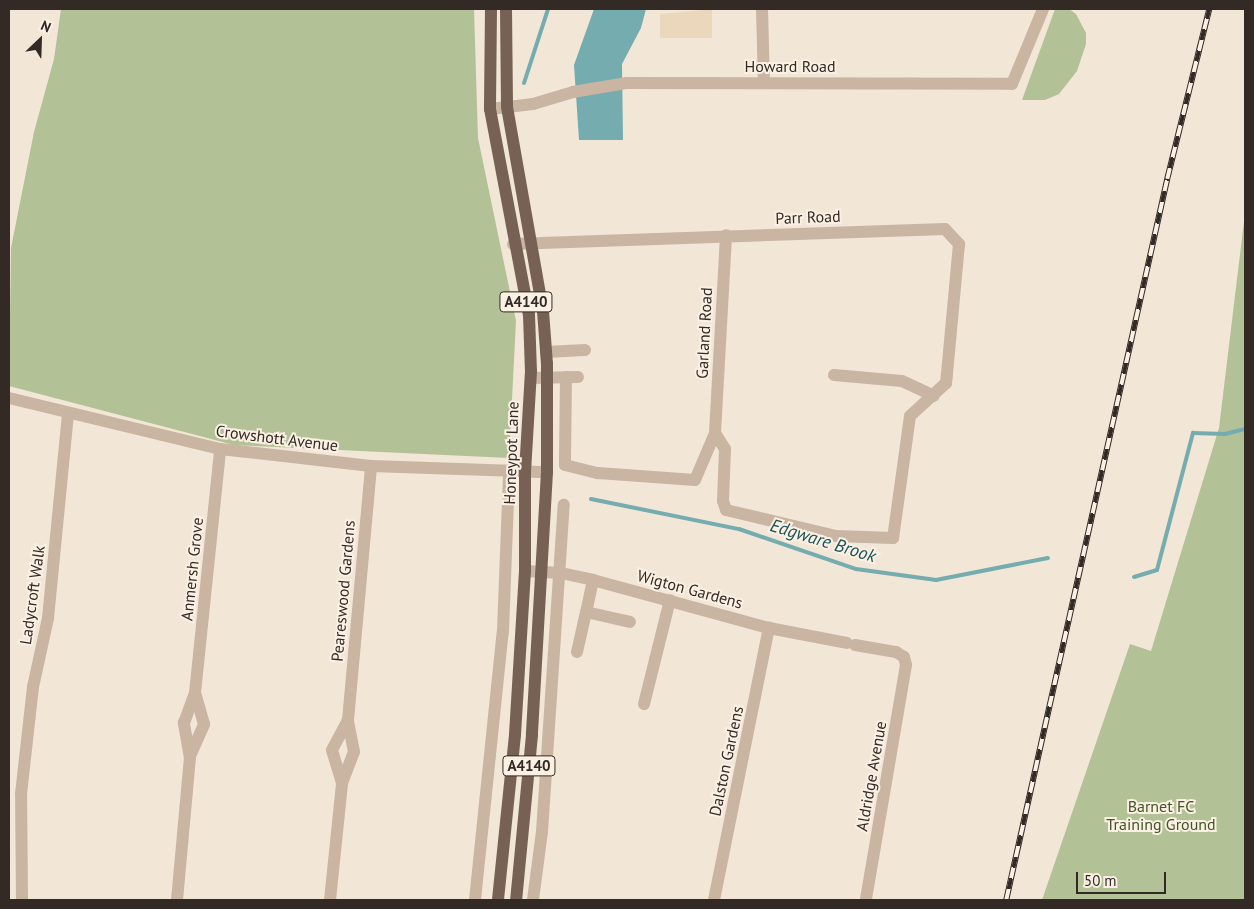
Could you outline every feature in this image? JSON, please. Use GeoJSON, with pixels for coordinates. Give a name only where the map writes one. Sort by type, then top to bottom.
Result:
{"type":"FeatureCollection","features":[{"type":"Feature","properties":{"kind":"main road","name":"Honeypot Lane"},"geometry":{"type":"LineString","coordinates":[[490,9],[490,109],[513,244],[529,315],[531,378],[525,471],[525,571],[515,735],[498,900]]}},
{"type":"Feature","properties":{"kind":"main road","name":"A4140"},"geometry":{"type":"LineString","coordinates":[[506,9],[507,107],[529,241],[543,311],[547,378],[547,472],[542,572],[532,735],[516,900]]}},
{"type":"Feature","properties":{"kind":"street"},"geometry":{"type":"LineString","coordinates":[[762,9],[764,83]]}},
{"type":"Feature","properties":{"kind":"street","name":"Howard Road"},"geometry":{"type":"LineString","coordinates":[[490,109],[534,104],[573,92],[627,83],[1012,84],[1043,9]]}},
{"type":"Feature","properties":{"kind":"street","name":"Parr Road"},"geometry":{"type":"LineString","coordinates":[[513,244],[529,241],[945,229],[959,244],[946,383],[934,396]]}},
{"type":"Feature","properties":{"kind":"street","name":"Garland Road"},"geometry":{"type":"LineString","coordinates":[[715,433],[726,235]]}},
{"type":"Feature","properties":{"kind":"street"},"geometry":{"type":"LineString","coordinates":[[546,352],[585,350]]}},
{"type":"Feature","properties":{"kind":"street"},"geometry":{"type":"LineString","coordinates":[[715,433],[725,449],[723,501],[726,510],[836,536],[893,538],[910,416],[934,396],[902,381],[834,374]]}},
{"type":"Feature","properties":{"kind":"street"},"geometry":{"type":"LineString","coordinates":[[531,378],[572,377],[565,465],[598,473],[695,480],[715,433]]}},
{"type":"Feature","properties":{"kind":"street","name":"Crowshott Avenue"},"geometry":{"type":"LineString","coordinates":[[9,398],[220,449],[371,466],[547,472]]}},
{"type":"Feature","properties":{"kind":"street","name":"Ladycroft Walk"},"geometry":{"type":"LineString","coordinates":[[22,900],[21,794],[32,687],[48,618],[68,413]]}},
{"type":"Feature","properties":{"kind":"street","name":"Anmersh Grove"},"geometry":{"type":"LineString","coordinates":[[177,900],[190,758],[184,723],[195,693],[220,449]]}},
{"type":"Feature","properties":{"kind":"street","name":"Peareswood Gardens"},"geometry":{"type":"LineString","coordinates":[[330,900],[342,783],[354,752],[348,720],[371,466]]}},
{"type":"Feature","properties":{"kind":"street"},"geometry":{"type":"LineString","coordinates":[[475,900],[503,631],[509,472]]}},
{"type":"Feature","properties":{"kind":"street"},"geometry":{"type":"LineString","coordinates":[[533,900],[542,832],[561,573],[564,505]]}},
{"type":"Feature","properties":{"kind":"street","name":"Wigton Gardens"},"geometry":{"type":"LineString","coordinates":[[525,571],[561,573],[593,580],[769,628],[896,652],[904,657]]}},
{"type":"Feature","properties":{"kind":"street"},"geometry":{"type":"LineString","coordinates":[[577,652],[593,580]]}},
{"type":"Feature","properties":{"kind":"street"},"geometry":{"type":"LineString","coordinates":[[644,704],[670,600]]}},
{"type":"Feature","properties":{"kind":"street"},"geometry":{"type":"LineString","coordinates":[[586,612],[630,622]]}},
{"type":"Feature","properties":{"kind":"street","name":"Dalston Gardens"},"geometry":{"type":"LineString","coordinates":[[714,900],[769,628]]}},
{"type":"Feature","properties":{"kind":"street","name":"Aldridge Avenue"},"geometry":{"type":"LineString","coordinates":[[866,900],[905,678],[904,657]]}},
{"type":"Feature","properties":{"kind":"street","name":"Anmersh Grove"},"geometry":{"type":"LineString","coordinates":[[190,758],[204,724],[195,693]]}},
{"type":"Feature","properties":{"kind":"street","name":"Peareswood Gardens"},"geometry":{"type":"LineString","coordinates":[[342,783],[332,750],[348,720]]}},
{"type":"Feature","properties":{"kind":"green space"},"geometry":{"type":"Polygon","coordinates":[[[61,9],[474,9],[478,138],[516,321],[509,458],[234,445],[9,386],[11,248],[34,132],[54,59],[61,9]]]}},
{"type":"Feature","properties":{"kind":"green space"},"geometry":{"type":"Polygon","coordinates":[[[1055,9],[1069,9],[1076,14],[1086,33],[1086,44],[1077,71],[1059,94],[1045,100],[1022,100],[1055,9]]]}},
{"type":"Feature","properties":{"kind":"green space","name":"Barnet FC Training Ground"},"geometry":{"type":"Polygon","coordinates":[[[1245,213],[1245,900],[1042,900],[1130,644],[1151,651],[1219,428],[1245,213]]]}},
{"type":"Feature","properties":{"kind":"shaded area"},"geometry":{"type":"Polygon","coordinates":[[[712,9],[712,38],[660,38],[660,14],[712,9]]]}},
{"type":"Feature","properties":{"kind":"water"},"geometry":{"type":"Polygon","coordinates":[[[594,9],[646,9],[641,28],[622,64],[623,140],[579,140],[574,65],[594,9]]]}},
{"type":"Feature","properties":{"kind":"waterway"},"geometry":{"type":"LineString","coordinates":[[524,83],[548,9]]}},
{"type":"Feature","properties":{"kind":"waterway","name":"Edgware Brook"},"geometry":{"type":"LineString","coordinates":[[1134,577],[1157,570],[1193,433],[1225,434],[1245,429]]}},
{"type":"Feature","properties":{"kind":"waterway","name":"Edgware Brook"},"geometry":{"type":"LineString","coordinates":[[591,499],[739,529],[856,569],[936,580],[1048,558]]}},
{"type":"Feature","properties":{"kind":"railway"},"geometry":{"type":"LineString","coordinates":[[1006,900],[1167,179],[1209,9]]}}]}
